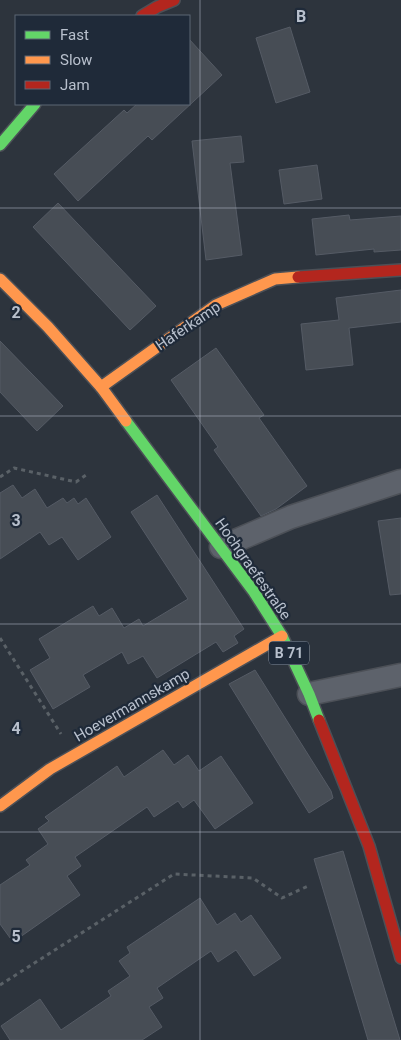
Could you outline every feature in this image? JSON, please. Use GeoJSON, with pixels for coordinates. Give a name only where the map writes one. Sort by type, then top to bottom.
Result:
{"type":"FeatureCollection","features":[{"type":"Feature","properties":{"kind":"main road"},"geometry":{"type":"LineString","coordinates":[[144,15],[174,0]]}},
{"type":"Feature","properties":{"kind":"main road"},"geometry":{"type":"LineString","coordinates":[[0,144],[34,105]]}},
{"type":"Feature","properties":{"kind":"main road","name":"Haferkamp"},"geometry":{"type":"LineString","coordinates":[[101,387],[216,304],[275,279],[401,270]]}},
{"type":"Feature","properties":{"kind":"main road","name":"Hochgraefestraße"},"geometry":{"type":"LineString","coordinates":[[0,279],[48,326],[101,387],[254,592],[282,636],[309,694],[369,846],[401,958]]}},
{"type":"Feature","properties":{"kind":"main road","name":"Hoevermannskamp"},"geometry":{"type":"LineString","coordinates":[[0,806],[50,769],[282,636]]}},
{"type":"Feature","properties":{"kind":"street"},"geometry":{"type":"LineString","coordinates":[[221,547],[291,517],[401,481]]}},
{"type":"Feature","properties":{"kind":"street"},"geometry":{"type":"LineString","coordinates":[[309,694],[401,675]]}},
{"type":"Feature","properties":{"kind":"path"},"geometry":{"type":"LineString","coordinates":[[0,477],[14,468],[76,482],[89,473]]}},
{"type":"Feature","properties":{"kind":"path"},"geometry":{"type":"LineString","coordinates":[[0,638],[74,756]]}},
{"type":"Feature","properties":{"kind":"path"},"geometry":{"type":"LineString","coordinates":[[0,984],[174,874],[253,878],[282,898],[308,886]]}},
{"type":"Feature","properties":{"kind":"building"},"geometry":{"type":"Polygon","coordinates":[[[290,27],[310,92],[276,103],[256,38],[290,27]]]}},
{"type":"Feature","properties":{"kind":"building"},"geometry":{"type":"Polygon","coordinates":[[[190,40],[222,75],[190,105],[190,40]]]}},
{"type":"Feature","properties":{"kind":"building"},"geometry":{"type":"Polygon","coordinates":[[[136,105],[190,105],[152,140],[148,136],[78,201],[54,174],[124,110],[127,113],[136,105]]]}},
{"type":"Feature","properties":{"kind":"building"},"geometry":{"type":"Polygon","coordinates":[[[241,136],[244,162],[230,163],[242,255],[206,260],[192,141],[241,136]]]}},
{"type":"Feature","properties":{"kind":"building"},"geometry":{"type":"Polygon","coordinates":[[[317,165],[322,199],[284,204],[279,170],[317,165]]]}},
{"type":"Feature","properties":{"kind":"building"},"geometry":{"type":"Polygon","coordinates":[[[58,203],[156,306],[130,330],[33,227],[58,203]]]}},
{"type":"Feature","properties":{"kind":"building"},"geometry":{"type":"Polygon","coordinates":[[[349,215],[350,220],[401,216],[401,250],[374,252],[374,249],[316,255],[312,219],[349,215]]]}},
{"type":"Feature","properties":{"kind":"building"},"geometry":{"type":"Polygon","coordinates":[[[401,290],[401,322],[349,328],[353,365],[306,370],[301,324],[339,320],[336,298],[401,290]]]}},
{"type":"Feature","properties":{"kind":"building"},"geometry":{"type":"Polygon","coordinates":[[[0,341],[63,406],[37,431],[0,392],[0,341]]]}},
{"type":"Feature","properties":{"kind":"building"},"geometry":{"type":"Polygon","coordinates":[[[216,348],[264,415],[259,418],[307,486],[276,509],[261,516],[214,450],[218,447],[171,380],[216,348]]]}},
{"type":"Feature","properties":{"kind":"building"},"geometry":{"type":"Polygon","coordinates":[[[13,485],[22,498],[35,489],[47,508],[63,498],[67,503],[74,498],[78,504],[86,498],[111,537],[78,560],[62,537],[49,545],[40,532],[0,559],[0,493],[13,485]]]}},
{"type":"Feature","properties":{"kind":"building"},"geometry":{"type":"Polygon","coordinates":[[[157,495],[244,629],[234,636],[238,643],[223,652],[216,642],[157,678],[143,656],[128,664],[122,652],[83,675],[90,687],[53,709],[30,670],[50,658],[39,639],[93,606],[99,616],[112,608],[124,628],[139,619],[143,626],[188,599],[131,512],[157,495]]]}},
{"type":"Feature","properties":{"kind":"building"},"geometry":{"type":"Polygon","coordinates":[[[401,518],[401,594],[390,595],[378,521],[401,518]]]}},
{"type":"Feature","properties":{"kind":"building"},"geometry":{"type":"Polygon","coordinates":[[[255,670],[331,791],[333,798],[309,813],[229,684],[255,670]]]}},
{"type":"Feature","properties":{"kind":"building"},"geometry":{"type":"Polygon","coordinates":[[[163,750],[174,765],[188,755],[199,771],[221,756],[253,803],[215,829],[194,800],[183,808],[178,801],[154,817],[147,807],[75,857],[81,866],[67,876],[80,895],[13,942],[0,924],[0,885],[30,865],[26,860],[48,844],[38,829],[49,821],[45,817],[117,766],[124,777],[163,750]]]}},
{"type":"Feature","properties":{"kind":"building"},"geometry":{"type":"Polygon","coordinates":[[[343,851],[400,1040],[368,1040],[314,859],[343,851]]]}},
{"type":"Feature","properties":{"kind":"building"},"geometry":{"type":"Polygon","coordinates":[[[200,898],[217,925],[235,913],[241,922],[251,915],[281,958],[254,976],[236,950],[218,962],[211,951],[157,988],[163,998],[149,1007],[162,1027],[142,1040],[10,1040],[1,1026],[40,999],[61,1030],[111,996],[108,991],[130,976],[119,961],[130,953],[127,947],[200,898]]]}},
{"type":"Feature","properties":{"kind":"traffic: fast"},"geometry":{"type":"LineString","coordinates":[[0,145],[34,105]]}},
{"type":"Feature","properties":{"kind":"traffic: fast"},"geometry":{"type":"LineString","coordinates":[[126,421],[254,592],[282,636],[319,720]]}},
{"type":"Feature","properties":{"kind":"traffic: slow"},"geometry":{"type":"LineString","coordinates":[[101,387],[216,305],[275,279],[298,277]]}},
{"type":"Feature","properties":{"kind":"traffic: slow"},"geometry":{"type":"LineString","coordinates":[[0,279],[48,327],[101,387],[126,421]]}},
{"type":"Feature","properties":{"kind":"traffic: slow"},"geometry":{"type":"LineString","coordinates":[[0,806],[50,769],[282,636]]}},
{"type":"Feature","properties":{"kind":"traffic: jam"},"geometry":{"type":"LineString","coordinates":[[144,15],[174,0]]}},
{"type":"Feature","properties":{"kind":"traffic: jam"},"geometry":{"type":"LineString","coordinates":[[298,277],[401,270]]}},
{"type":"Feature","properties":{"kind":"traffic: jam"},"geometry":{"type":"LineString","coordinates":[[319,720],[369,846],[401,958]]}}]}
